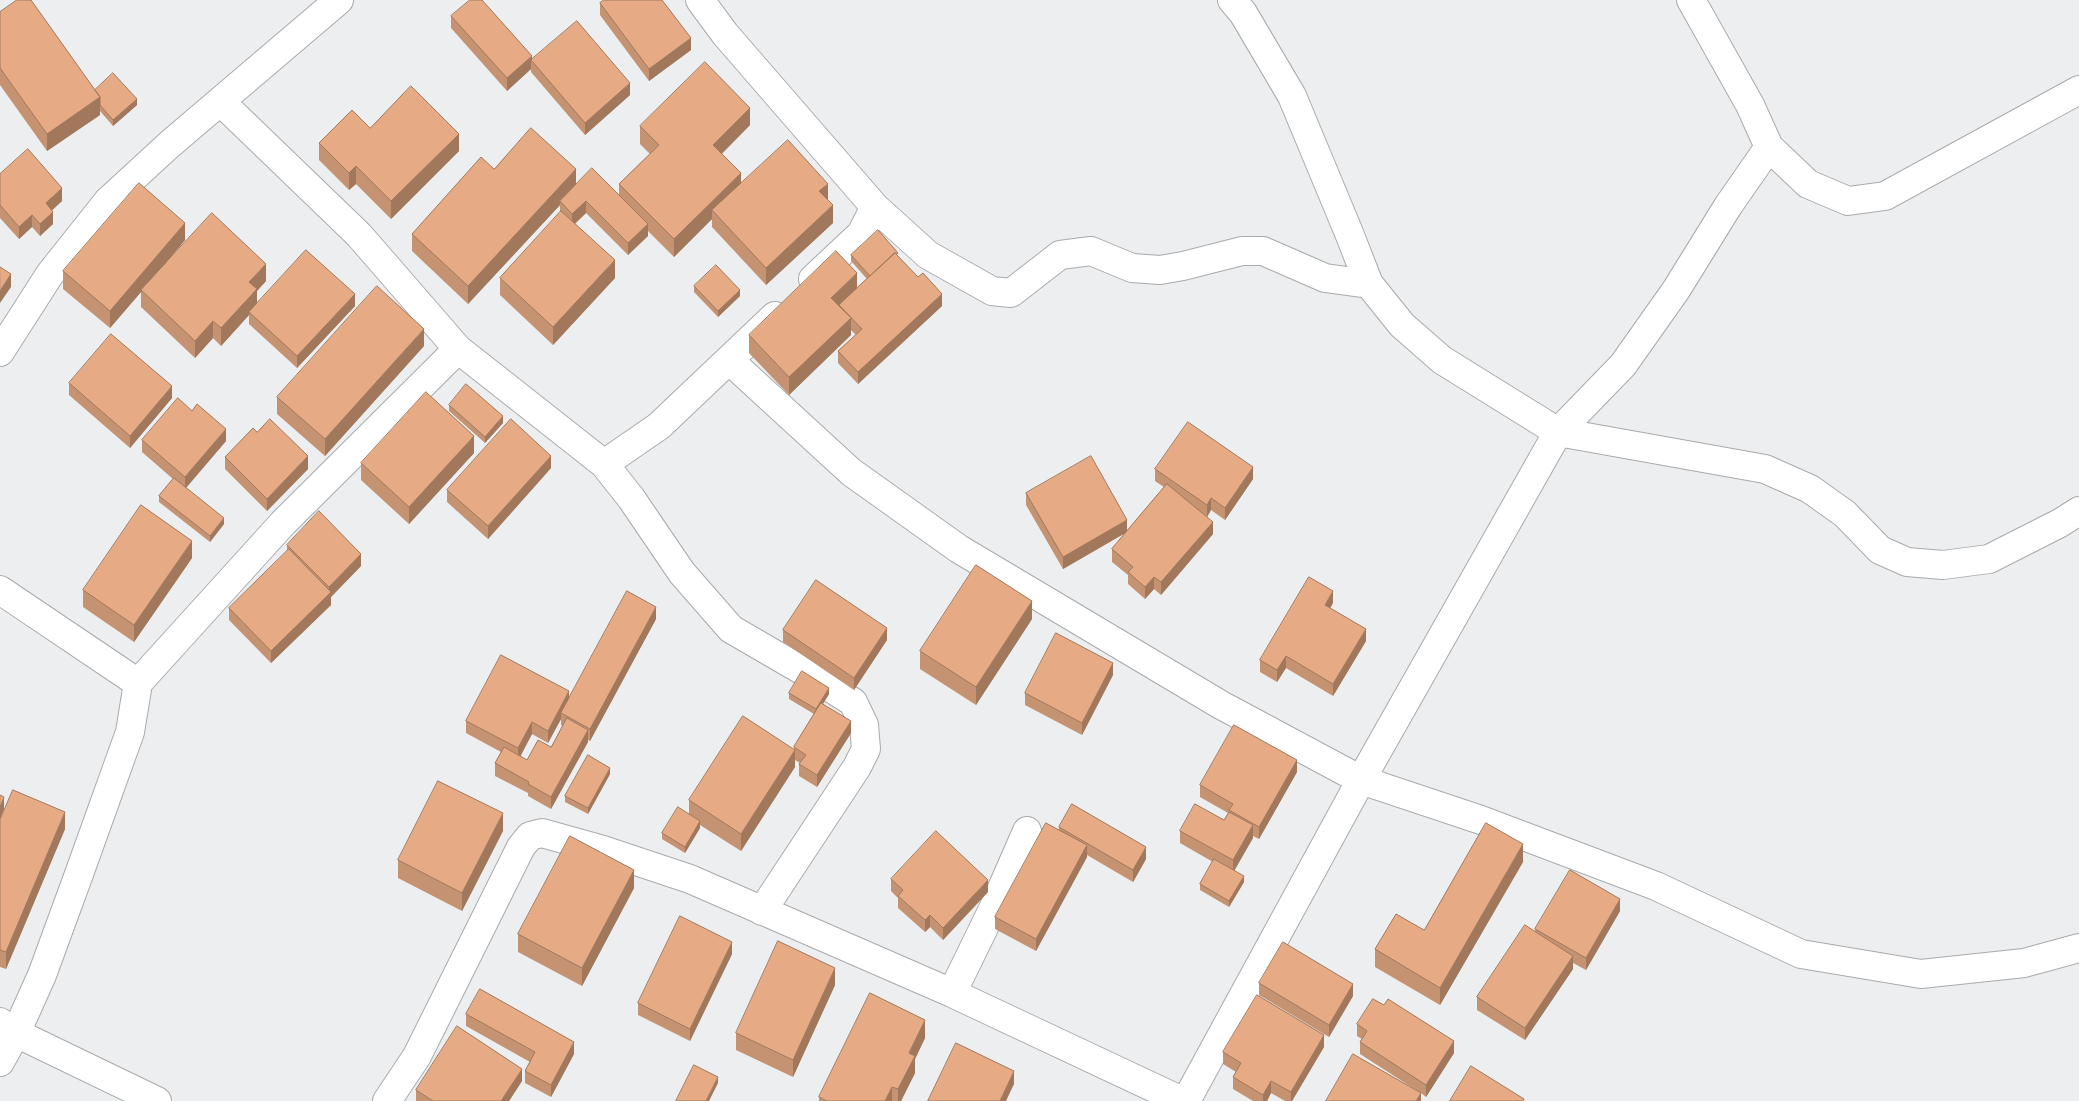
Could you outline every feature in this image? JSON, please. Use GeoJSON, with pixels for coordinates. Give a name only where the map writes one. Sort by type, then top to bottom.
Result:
{"type":"FeatureCollection","features":[{"type":"Feature","properties":{"kind":"street"},"geometry":{"type":"LineString","coordinates":[[0,352],[50,274],[108,201],[170,144],[339,0]]}},
{"type":"Feature","properties":{"kind":"street"},"geometry":{"type":"LineString","coordinates":[[700,0],[725,34],[875,207],[928,255],[992,291],[1010,293],[1060,255],[1091,251],[1132,268],[1160,270],[1183,266],[1242,250],[1263,251],[1325,278],[1369,284]]}},
{"type":"Feature","properties":{"kind":"street"},"geometry":{"type":"LineString","coordinates":[[1232,0],[1243,13],[1292,96],[1369,284],[1402,325],[1442,360],[1558,432],[1765,469],[1810,489],[1846,514],[1880,550],[1907,562],[1943,565],[1989,559],[2060,523],[2079,511]]}},
{"type":"Feature","properties":{"kind":"street"},"geometry":{"type":"LineString","coordinates":[[1691,0],[1750,105],[1769,147],[1808,184],[1848,201],[1885,196],[2079,90]]}},
{"type":"Feature","properties":{"kind":"street"},"geometry":{"type":"LineString","coordinates":[[220,102],[359,235],[458,349],[604,464],[631,498],[682,573],[731,629],[806,672],[853,702],[864,725],[866,750],[857,767],[762,911]]}},
{"type":"Feature","properties":{"kind":"street"},"geometry":{"type":"LineString","coordinates":[[1186,1101],[1361,780],[1558,432],[1623,365],[1676,290],[1728,206],[1769,147]]}},
{"type":"Feature","properties":{"kind":"street"},"geometry":{"type":"LineString","coordinates":[[604,464],[659,426],[729,360],[861,234],[875,207]]}},
{"type":"Feature","properties":{"kind":"street"},"geometry":{"type":"LineString","coordinates":[[0,1062],[8,1027],[42,975],[130,732],[138,683],[283,523],[458,349]]}},
{"type":"Feature","properties":{"kind":"street"},"geometry":{"type":"LineString","coordinates":[[729,360],[850,472],[959,549],[1221,705],[1361,780],[1481,820],[1656,886],[1801,954],[1921,974],[2024,963],[2079,948]]}},
{"type":"Feature","properties":{"kind":"street"},"geometry":{"type":"LineString","coordinates":[[0,590],[138,683]]}},
{"type":"Feature","properties":{"kind":"street"},"geometry":{"type":"LineString","coordinates":[[952,993],[992,911],[1026,831]]}},
{"type":"Feature","properties":{"kind":"street"},"geometry":{"type":"LineString","coordinates":[[387,1101],[417,1056],[520,847],[530,836],[542,833],[690,878],[952,993],[1182,1101]]}},
{"type":"Feature","properties":{"kind":"street"},"geometry":{"type":"LineString","coordinates":[[8,1027],[157,1101]]}},
{"type":"Feature","properties":{"kind":"building"},"geometry":{"type":"Polygon","coordinates":[[[17,0],[31,0],[100,97],[47,134],[0,68],[0,12],[17,0]]]}},
{"type":"Feature","properties":{"kind":"building"},"geometry":{"type":"Polygon","coordinates":[[[470,0],[482,0],[532,56],[507,78],[451,16],[470,0]]]}},
{"type":"Feature","properties":{"kind":"building"},"geometry":{"type":"Polygon","coordinates":[[[604,0],[662,0],[691,38],[649,69],[600,3],[604,0]]]}},
{"type":"Feature","properties":{"kind":"building"},"geometry":{"type":"Polygon","coordinates":[[[577,21],[630,83],[585,123],[531,60],[577,21]]]}},
{"type":"Feature","properties":{"kind":"building"},"geometry":{"type":"Polygon","coordinates":[[[705,62],[750,108],[713,145],[741,173],[674,239],[619,184],[659,145],[640,126],[705,62]]]}},
{"type":"Feature","properties":{"kind":"building"},"geometry":{"type":"Polygon","coordinates":[[[113,73],[137,99],[113,120],[100,105],[100,97],[95,90],[113,73]]]}},
{"type":"Feature","properties":{"kind":"building"},"geometry":{"type":"Polygon","coordinates":[[[411,86],[459,134],[391,201],[356,166],[349,173],[319,143],[352,110],[370,128],[411,86]]]}},
{"type":"Feature","properties":{"kind":"building"},"geometry":{"type":"Polygon","coordinates":[[[531,128],[576,169],[468,286],[412,234],[481,157],[494,169],[531,128]]]}},
{"type":"Feature","properties":{"kind":"building"},"geometry":{"type":"Polygon","coordinates":[[[788,140],[828,184],[819,191],[833,205],[766,268],[712,210],[788,140]]]}},
{"type":"Feature","properties":{"kind":"building"},"geometry":{"type":"Polygon","coordinates":[[[28,149],[62,188],[46,203],[53,212],[40,224],[32,215],[19,227],[0,205],[0,174],[28,149]]]}},
{"type":"Feature","properties":{"kind":"building"},"geometry":{"type":"Polygon","coordinates":[[[592,168],[648,224],[628,243],[586,201],[572,214],[560,201],[592,168]]]}},
{"type":"Feature","properties":{"kind":"building"},"geometry":{"type":"Polygon","coordinates":[[[139,183],[185,223],[110,311],[63,271],[139,183]]]}},
{"type":"Feature","properties":{"kind":"building"},"geometry":{"type":"Polygon","coordinates":[[[561,211],[615,260],[553,327],[500,278],[561,211]]]}},
{"type":"Feature","properties":{"kind":"building"},"geometry":{"type":"Polygon","coordinates":[[[212,213],[266,264],[249,282],[257,289],[221,328],[213,321],[195,341],[141,290],[212,213]]]}},
{"type":"Feature","properties":{"kind":"building"},"geometry":{"type":"Polygon","coordinates":[[[878,230],[898,253],[895,253],[870,276],[851,255],[878,230]]]}},
{"type":"Feature","properties":{"kind":"building"},"geometry":{"type":"Polygon","coordinates":[[[306,250],[355,294],[297,356],[249,312],[306,250]]]}},
{"type":"Feature","properties":{"kind":"building"},"geometry":{"type":"Polygon","coordinates":[[[836,251],[857,273],[831,298],[851,318],[789,377],[749,335],[836,251]]]}},
{"type":"Feature","properties":{"kind":"building"},"geometry":{"type":"Polygon","coordinates":[[[895,253],[918,277],[923,273],[942,294],[858,372],[838,351],[862,329],[839,305],[895,253]]]}},
{"type":"Feature","properties":{"kind":"building"},"geometry":{"type":"Polygon","coordinates":[[[716,265],[740,290],[718,311],[694,286],[716,265]]]}},
{"type":"Feature","properties":{"kind":"building"},"geometry":{"type":"Polygon","coordinates":[[[0,267],[11,274],[0,291],[0,267]]]}},
{"type":"Feature","properties":{"kind":"building"},"geometry":{"type":"Polygon","coordinates":[[[377,286],[424,329],[325,439],[277,397],[377,286]]]}},
{"type":"Feature","properties":{"kind":"building"},"geometry":{"type":"Polygon","coordinates":[[[111,334],[172,386],[130,436],[69,383],[111,334]]]}},
{"type":"Feature","properties":{"kind":"building"},"geometry":{"type":"Polygon","coordinates":[[[466,384],[503,416],[485,437],[449,405],[466,384]]]}},
{"type":"Feature","properties":{"kind":"building"},"geometry":{"type":"Polygon","coordinates":[[[426,392],[474,436],[409,507],[361,463],[426,392]]]}},
{"type":"Feature","properties":{"kind":"building"},"geometry":{"type":"Polygon","coordinates":[[[178,398],[192,411],[197,404],[226,429],[185,477],[142,440],[178,398]]]}},
{"type":"Feature","properties":{"kind":"building"},"geometry":{"type":"Polygon","coordinates":[[[270,419],[308,456],[267,499],[225,457],[253,428],[257,432],[270,419]]]}},
{"type":"Feature","properties":{"kind":"building"},"geometry":{"type":"Polygon","coordinates":[[[511,419],[551,456],[488,526],[447,490],[511,419]]]}},
{"type":"Feature","properties":{"kind":"building"},"geometry":{"type":"Polygon","coordinates":[[[1188,422],[1253,467],[1225,508],[1211,498],[1207,505],[1155,469],[1188,422]]]}},
{"type":"Feature","properties":{"kind":"building"},"geometry":{"type":"Polygon","coordinates":[[[1091,456],[1127,520],[1063,557],[1026,493],[1091,456]]]}},
{"type":"Feature","properties":{"kind":"building"},"geometry":{"type":"Polygon","coordinates":[[[174,478],[224,518],[210,536],[159,496],[174,478]]]}},
{"type":"Feature","properties":{"kind":"building"},"geometry":{"type":"Polygon","coordinates":[[[1167,484],[1213,522],[1161,582],[1154,577],[1145,587],[1128,572],[1133,567],[1112,549],[1167,484]]]}},
{"type":"Feature","properties":{"kind":"building"},"geometry":{"type":"Polygon","coordinates":[[[141,505],[192,541],[134,625],[83,590],[141,505]]]}},
{"type":"Feature","properties":{"kind":"building"},"geometry":{"type":"Polygon","coordinates":[[[319,511],[361,554],[329,587],[287,545],[319,511]]]}},
{"type":"Feature","properties":{"kind":"building"},"geometry":{"type":"Polygon","coordinates":[[[289,549],[331,592],[271,651],[229,608],[289,549]]]}},
{"type":"Feature","properties":{"kind":"building"},"geometry":{"type":"Polygon","coordinates":[[[976,565],[1032,601],[976,687],[920,651],[976,565]]]}},
{"type":"Feature","properties":{"kind":"building"},"geometry":{"type":"Polygon","coordinates":[[[1309,577],[1333,591],[1325,605],[1366,629],[1333,684],[1286,656],[1277,670],[1260,660],[1309,577]]]}},
{"type":"Feature","properties":{"kind":"building"},"geometry":{"type":"Polygon","coordinates":[[[816,580],[887,628],[854,678],[783,630],[816,580]]]}},
{"type":"Feature","properties":{"kind":"building"},"geometry":{"type":"Polygon","coordinates":[[[627,591],[656,607],[590,729],[561,713],[627,591]]]}},
{"type":"Feature","properties":{"kind":"building"},"geometry":{"type":"Polygon","coordinates":[[[1056,633],[1113,663],[1082,723],[1025,693],[1056,633]]]}},
{"type":"Feature","properties":{"kind":"building"},"geometry":{"type":"Polygon","coordinates":[[[501,655],[569,691],[548,731],[532,722],[518,748],[466,721],[501,655]]]}},
{"type":"Feature","properties":{"kind":"building"},"geometry":{"type":"Polygon","coordinates":[[[802,671],[829,688],[816,709],[789,693],[802,671]]]}},
{"type":"Feature","properties":{"kind":"building"},"geometry":{"type":"Polygon","coordinates":[[[821,703],[851,721],[817,775],[799,764],[806,755],[794,747],[821,703]]]}},
{"type":"Feature","properties":{"kind":"building"},"geometry":{"type":"Polygon","coordinates":[[[743,716],[795,750],[741,834],[689,800],[743,716]]]}},
{"type":"Feature","properties":{"kind":"building"},"geometry":{"type":"Polygon","coordinates":[[[567,718],[588,730],[551,797],[495,763],[504,747],[527,760],[538,740],[551,747],[567,718]]]}},
{"type":"Feature","properties":{"kind":"building"},"geometry":{"type":"Polygon","coordinates":[[[1234,725],[1297,760],[1259,827],[1229,810],[1233,804],[1200,785],[1234,725]]]}},
{"type":"Feature","properties":{"kind":"building"},"geometry":{"type":"Polygon","coordinates":[[[588,755],[610,768],[588,808],[565,796],[588,755]]]}},
{"type":"Feature","properties":{"kind":"building"},"geometry":{"type":"Polygon","coordinates":[[[438,781],[503,813],[462,893],[398,860],[438,781]]]}},
{"type":"Feature","properties":{"kind":"building"},"geometry":{"type":"Polygon","coordinates":[[[13,790],[65,812],[6,952],[0,950],[0,820],[13,790]]]}},
{"type":"Feature","properties":{"kind":"building"},"geometry":{"type":"Polygon","coordinates":[[[0,795],[4,797],[0,807],[0,795]]]}},
{"type":"Feature","properties":{"kind":"building"},"geometry":{"type":"Polygon","coordinates":[[[1072,804],[1146,847],[1133,870],[1059,827],[1072,804]]]}},
{"type":"Feature","properties":{"kind":"building"},"geometry":{"type":"Polygon","coordinates":[[[1195,804],[1224,820],[1229,812],[1253,825],[1233,860],[1180,831],[1195,804]]]}},
{"type":"Feature","properties":{"kind":"building"},"geometry":{"type":"Polygon","coordinates":[[[678,807],[700,821],[685,847],[662,833],[678,807]]]}},
{"type":"Feature","properties":{"kind":"building"},"geometry":{"type":"Polygon","coordinates":[[[1046,823],[1087,845],[1036,939],[995,917],[1046,823]]]}},
{"type":"Feature","properties":{"kind":"building"},"geometry":{"type":"Polygon","coordinates":[[[1486,823],[1523,844],[1440,988],[1375,949],[1396,914],[1424,930],[1486,823]]]}},
{"type":"Feature","properties":{"kind":"building"},"geometry":{"type":"Polygon","coordinates":[[[936,831],[988,880],[943,928],[930,915],[925,920],[898,896],[903,890],[891,879],[936,831]]]}},
{"type":"Feature","properties":{"kind":"building"},"geometry":{"type":"Polygon","coordinates":[[[570,836],[634,870],[582,968],[518,934],[570,836]]]}},
{"type":"Feature","properties":{"kind":"building"},"geometry":{"type":"Polygon","coordinates":[[[1214,859],[1244,876],[1229,901],[1200,884],[1214,859]]]}},
{"type":"Feature","properties":{"kind":"building"},"geometry":{"type":"Polygon","coordinates":[[[1570,870],[1620,899],[1586,958],[1535,929],[1570,870]]]}},
{"type":"Feature","properties":{"kind":"building"},"geometry":{"type":"Polygon","coordinates":[[[680,916],[732,942],[690,1029],[638,1003],[680,916]]]}},
{"type":"Feature","properties":{"kind":"building"},"geometry":{"type":"Polygon","coordinates":[[[1525,925],[1573,956],[1525,1028],[1477,997],[1525,925]]]}},
{"type":"Feature","properties":{"kind":"building"},"geometry":{"type":"Polygon","coordinates":[[[778,941],[835,968],[793,1060],[736,1033],[778,941]]]}},
{"type":"Feature","properties":{"kind":"building"},"geometry":{"type":"Polygon","coordinates":[[[1283,942],[1353,984],[1329,1025],[1259,983],[1283,942]]]}},
{"type":"Feature","properties":{"kind":"building"},"geometry":{"type":"Polygon","coordinates":[[[480,989],[574,1042],[551,1085],[525,1071],[535,1052],[466,1014],[480,989]]]}},
{"type":"Feature","properties":{"kind":"building"},"geometry":{"type":"Polygon","coordinates":[[[870,993],[925,1020],[909,1053],[915,1056],[898,1089],[892,1087],[885,1101],[827,1101],[819,1097],[870,993]]]}},
{"type":"Feature","properties":{"kind":"building"},"geometry":{"type":"Polygon","coordinates":[[[1257,995],[1324,1035],[1291,1092],[1271,1081],[1263,1095],[1233,1077],[1241,1063],[1223,1052],[1257,995]]]}},
{"type":"Feature","properties":{"kind":"building"},"geometry":{"type":"Polygon","coordinates":[[[1373,999],[1384,1005],[1388,999],[1454,1041],[1426,1085],[1360,1042],[1367,1031],[1357,1024],[1373,999]]]}},
{"type":"Feature","properties":{"kind":"building"},"geometry":{"type":"Polygon","coordinates":[[[457,1026],[522,1069],[501,1101],[433,1101],[416,1090],[457,1026]]]}},
{"type":"Feature","properties":{"kind":"building"},"geometry":{"type":"Polygon","coordinates":[[[956,1043],[1014,1071],[1000,1101],[928,1101],[956,1043]]]}},
{"type":"Feature","properties":{"kind":"building"},"geometry":{"type":"Polygon","coordinates":[[[1353,1054],[1421,1093],[1416,1101],[1326,1101],[1353,1054]]]}},
{"type":"Feature","properties":{"kind":"building"},"geometry":{"type":"Polygon","coordinates":[[[694,1065],[718,1077],[706,1101],[676,1101],[694,1065]]]}},
{"type":"Feature","properties":{"kind":"building"},"geometry":{"type":"Polygon","coordinates":[[[1471,1066],[1524,1099],[1523,1101],[1450,1101],[1471,1066]]]}}]}
